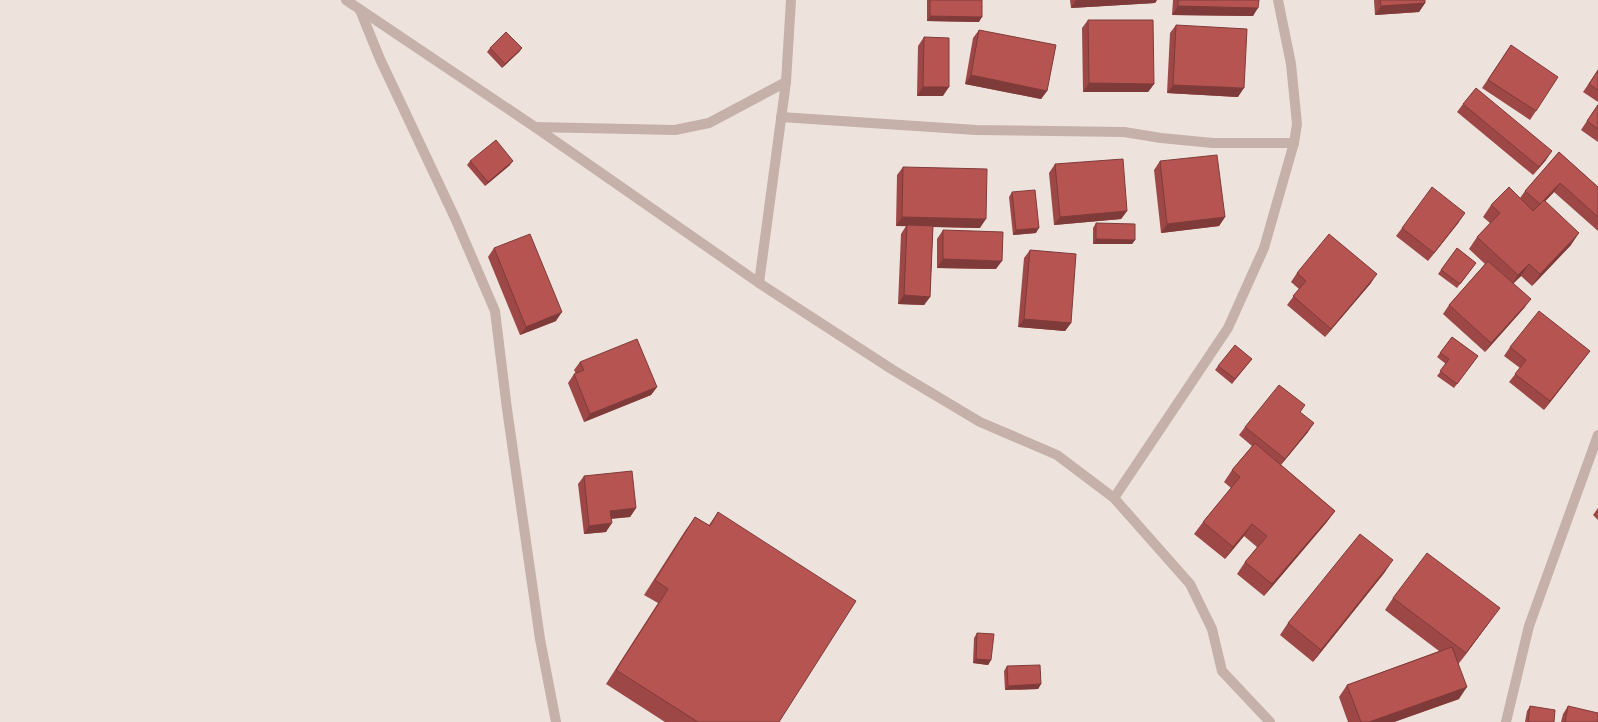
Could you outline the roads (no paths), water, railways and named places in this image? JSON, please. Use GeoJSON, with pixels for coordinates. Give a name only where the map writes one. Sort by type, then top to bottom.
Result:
{"type":"FeatureCollection","features":[{"type":"Feature","properties":{"kind":"street"},"geometry":{"type":"LineString","coordinates":[[346,0],[359,5],[759,283],[893,370],[980,422],[1057,455],[1114,498],[1190,584],[1212,629],[1222,671],[1270,722]]}},
{"type":"Feature","properties":{"kind":"street"},"geometry":{"type":"LineString","coordinates":[[759,283],[786,82],[791,0]]}},
{"type":"Feature","properties":{"kind":"street"},"geometry":{"type":"LineString","coordinates":[[1114,498],[1228,328],[1264,248],[1294,143],[1297,124],[1291,64],[1278,0]]}},
{"type":"Feature","properties":{"kind":"street"},"geometry":{"type":"LineString","coordinates":[[359,5],[380,59],[455,218],[495,311],[507,409],[540,639],[556,722]]}},
{"type":"Feature","properties":{"kind":"street"},"geometry":{"type":"LineString","coordinates":[[535,127],[675,130],[710,123],[786,82]]}},
{"type":"Feature","properties":{"kind":"street"},"geometry":{"type":"LineString","coordinates":[[781,117],[976,130],[1124,132],[1161,138],[1214,143],[1294,143]]}},
{"type":"Feature","properties":{"kind":"street"},"geometry":{"type":"LineString","coordinates":[[1506,722],[1529,626],[1598,435]]}}]}
